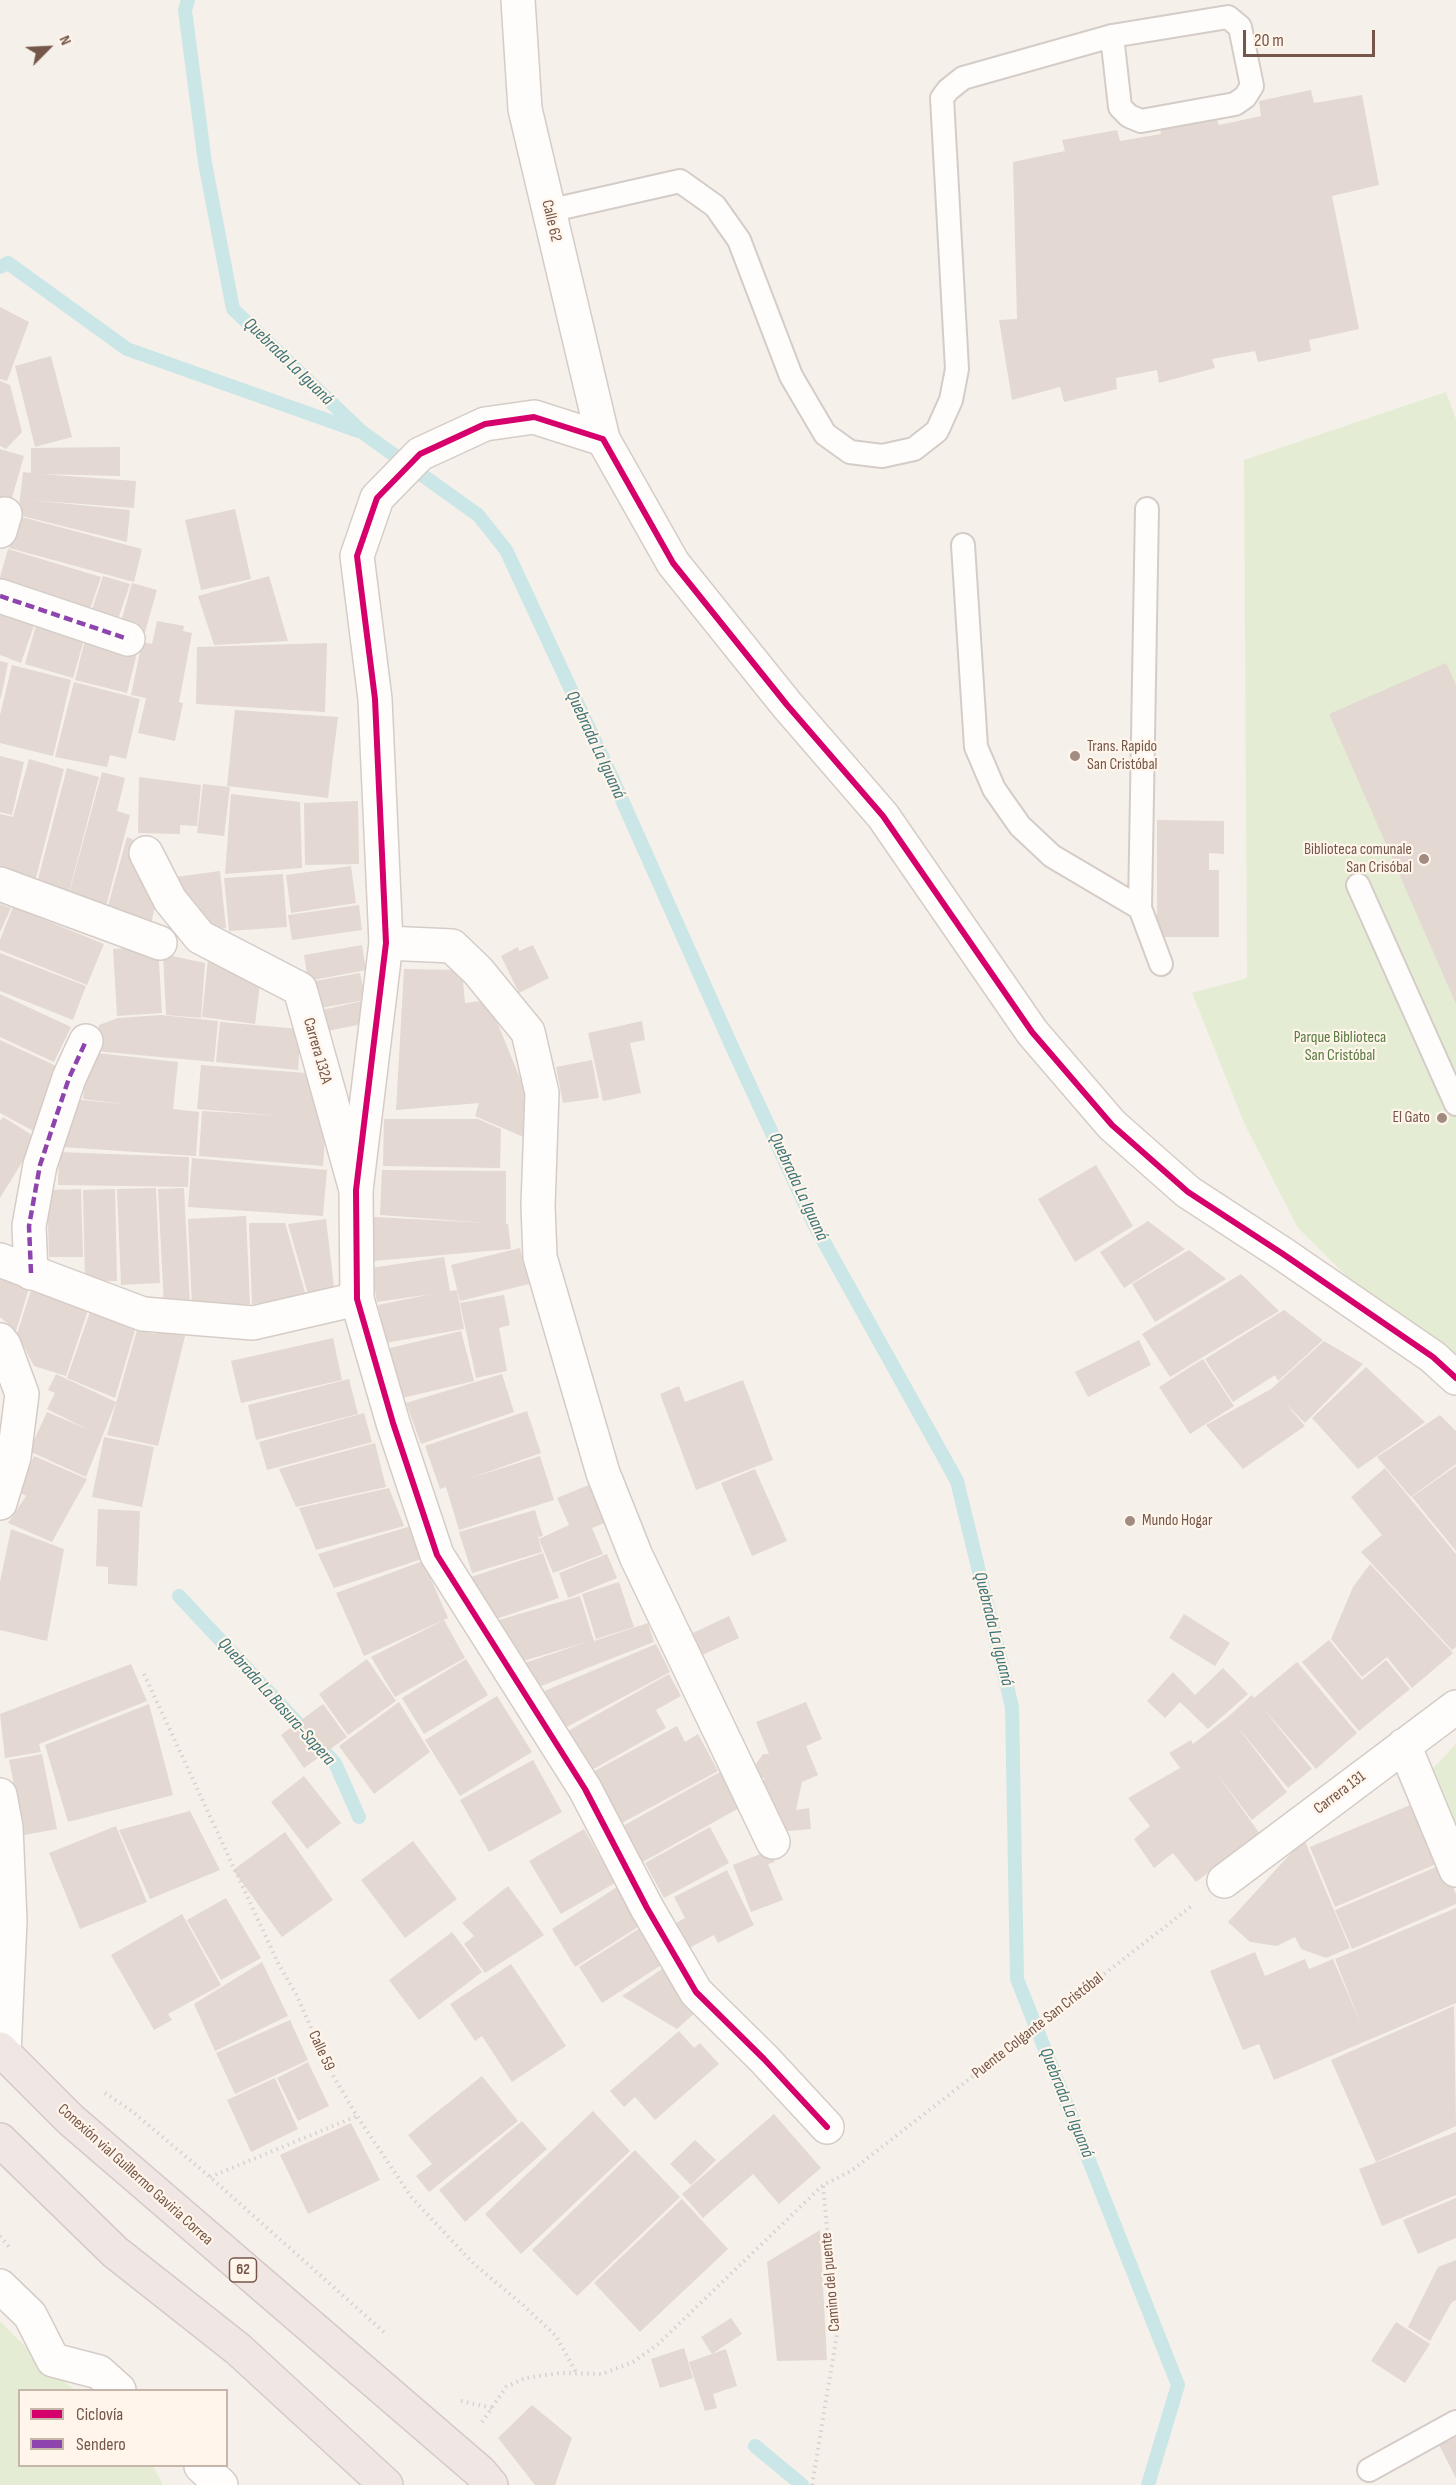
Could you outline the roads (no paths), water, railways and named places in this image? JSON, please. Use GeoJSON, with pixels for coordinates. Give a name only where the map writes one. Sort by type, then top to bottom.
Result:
{"type":"FeatureCollection","features":[{"type":"Feature","properties":{"kind":"highway","name":"Conexión vial Guillermo Gaviria Correa"},"geometry":{"type":"LineString","coordinates":[[2,2051],[71,2120],[462,2457],[491,2485]]}},
{"type":"Feature","properties":{"kind":"highway"},"geometry":{"type":"LineString","coordinates":[[0,2140],[116,2252],[238,2349],[386,2485]]}},
{"type":"Feature","properties":{"kind":"street","name":"Calle 62"},"geometry":{"type":"LineString","coordinates":[[518,0],[525,109],[603,439],[673,563],[787,705],[883,816],[1032,1032],[1112,1125],[1188,1192],[1283,1254],[1433,1358],[1456,1378]]}},
{"type":"Feature","properties":{"kind":"street"},"geometry":{"type":"LineString","coordinates":[[603,439],[534,417],[485,424],[420,454],[377,498],[357,556],[375,699],[386,944],[356,1190],[357,1299],[393,1423],[437,1555],[585,1789],[647,1908],[696,1992],[764,2059],[827,2127]]}},
{"type":"Feature","properties":{"kind":"street"},"geometry":{"type":"LineString","coordinates":[[0,596],[128,639]]}},
{"type":"Feature","properties":{"kind":"street","name":"Carrera 132A"},"geometry":{"type":"LineString","coordinates":[[146,853],[170,900],[200,937],[300,989],[356,1190]]}},
{"type":"Feature","properties":{"kind":"street"},"geometry":{"type":"LineString","coordinates":[[0,885],[160,944]]}},
{"type":"Feature","properties":{"kind":"street"},"geometry":{"type":"LineString","coordinates":[[386,944],[452,946],[478,971],[528,1032],[542,1093],[538,1206],[540,1257],[603,1473],[636,1556],[773,1842]]}},
{"type":"Feature","properties":{"kind":"street"},"geometry":{"type":"LineString","coordinates":[[31,1273],[29,1226],[40,1165],[69,1078],[86,1041]]}},
{"type":"Feature","properties":{"kind":"street"},"geometry":{"type":"LineString","coordinates":[[0,1260],[143,1314],[253,1323],[357,1299]]}},
{"type":"Feature","properties":{"kind":"street"},"geometry":{"type":"LineString","coordinates":[[0,1340],[4,1345],[22,1394],[14,1457],[0,1503]]}},
{"type":"Feature","properties":{"kind":"street","name":"Carrera 131"},"geometry":{"type":"LineString","coordinates":[[1224,1881],[1456,1707]]}},
{"type":"Feature","properties":{"kind":"street"},"geometry":{"type":"LineString","coordinates":[[1404,1745],[1456,1870]]}},
{"type":"Feature","properties":{"kind":"street"},"geometry":{"type":"LineString","coordinates":[[0,1795],[6,1827],[10,1921],[2,2051]]}},
{"type":"Feature","properties":{"kind":"street"},"geometry":{"type":"LineString","coordinates":[[0,2286],[30,2315],[53,2360],[99,2372],[117,2389]]}},
{"type":"Feature","properties":{"kind":"street"},"geometry":{"type":"LineString","coordinates":[[202,2467],[221,2485]]}},
{"type":"Feature","properties":{"kind":"lane"},"geometry":{"type":"LineString","coordinates":[[548,211],[680,181],[715,206],[739,240],[791,376],[825,434],[850,452],[882,456],[914,449],[937,431],[951,399],[957,369],[942,98],[963,78],[1112,36],[1228,17],[1240,27],[1252,86],[1245,97],[1235,104],[1141,121],[1129,116],[1120,107],[1112,36]]}},
{"type":"Feature","properties":{"kind":"lane"},"geometry":{"type":"LineString","coordinates":[[1147,509],[1140,908],[1161,964]]}},
{"type":"Feature","properties":{"kind":"lane"},"geometry":{"type":"LineString","coordinates":[[963,544],[976,747],[994,789],[1020,826],[1052,856],[1140,908]]}},
{"type":"Feature","properties":{"kind":"lane"},"geometry":{"type":"LineString","coordinates":[[1358,885],[1456,1104]]}},
{"type":"Feature","properties":{"kind":"lane"},"geometry":{"type":"LineString","coordinates":[[1369,2470],[1456,2422]]}},
{"type":"Feature","properties":{"kind":"waterway","name":"Quebrada La Iguaná"},"geometry":{"type":"LineString","coordinates":[[188,0],[185,10],[205,163],[233,309],[362,432],[478,515],[506,550],[614,782],[814,1224],[957,1481],[1012,1707],[1017,1979],[1178,2385],[1148,2485]]}},
{"type":"Feature","properties":{"kind":"waterway"},"geometry":{"type":"LineString","coordinates":[[0,267],[8,263],[127,349],[358,431]]}},
{"type":"Feature","properties":{"kind":"waterway","name":"Quebrada La Basura-Sapera"},"geometry":{"type":"LineString","coordinates":[[179,1596],[335,1763],[359,1817]]}},
{"type":"Feature","properties":{"kind":"waterway","name":"Quebrada La Basura-Sapera"},"geometry":{"type":"LineString","coordinates":[[755,2446],[802,2485]]}},
{"type":"Feature","properties":{"kind":"place","name":"Trans. Rapido San Cristóbal"},"geometry":{"type":"Point","coordinates":[1075,756]}},
{"type":"Feature","properties":{"kind":"place","name":"Biblioteca comunale San Crisóbal"},"geometry":{"type":"Point","coordinates":[1424,859]}},
{"type":"Feature","properties":{"kind":"place","name":"El Gato"},"geometry":{"type":"Point","coordinates":[1442,1118]}},
{"type":"Feature","properties":{"kind":"place","name":"Mundo Hogar"},"geometry":{"type":"Point","coordinates":[1130,1521]}},
{"type":"Feature","properties":{"kind":"park label","name":"Parque Biblioteca San Cristóbal"},"geometry":{"type":"Point","coordinates":[1340,1047]}}]}
